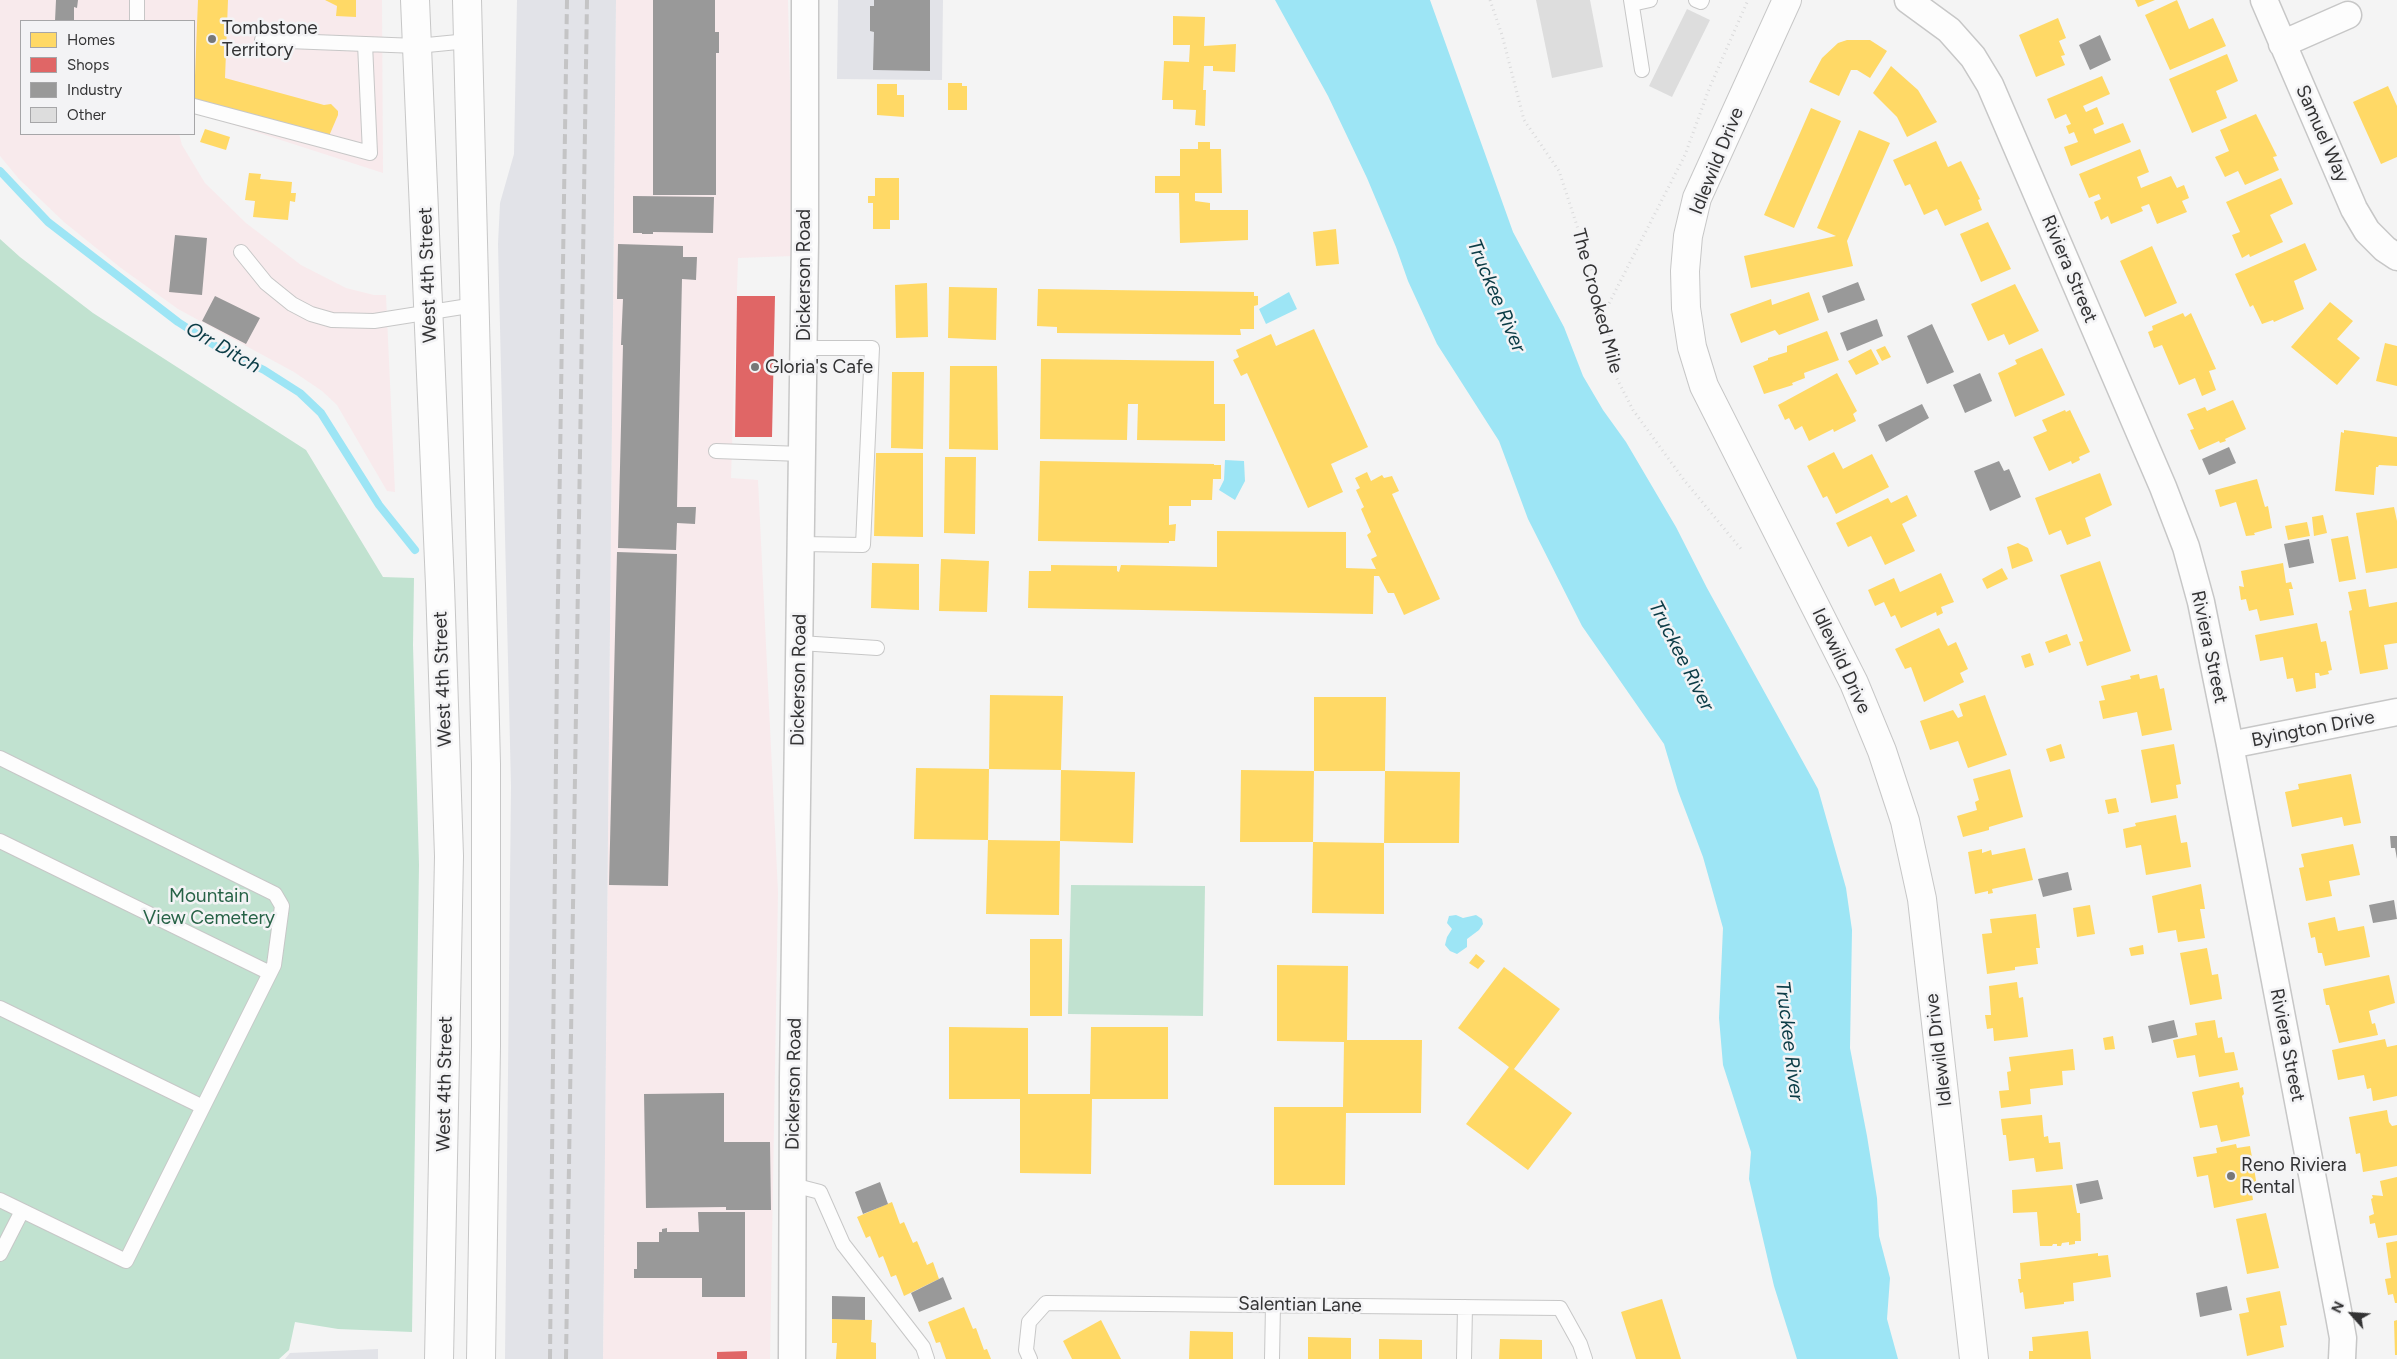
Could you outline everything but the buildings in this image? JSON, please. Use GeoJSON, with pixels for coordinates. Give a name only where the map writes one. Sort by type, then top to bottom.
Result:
{"type":"FeatureCollection","features":[{"type":"Feature","properties":{"kind":"main road","name":"West 4th Street"},"geometry":{"type":"LineString","coordinates":[[415,0],[429,310],[449,856],[439,1359]]}},
{"type":"Feature","properties":{"kind":"main road"},"geometry":{"type":"LineString","coordinates":[[467,0],[486,764],[486,1046],[481,1359]]}},
{"type":"Feature","properties":{"kind":"main road","name":"Idlewild Drive"},"geometry":{"type":"LineString","coordinates":[[1787,0],[1697,198],[1688,236],[1685,272],[1686,308],[1692,348],[1704,386],[1854,684],[1882,751],[1905,821],[1922,899],[1974,1359]]}},
{"type":"Feature","properties":{"kind":"street","name":"Dickerson Road"},"geometry":{"type":"LineString","coordinates":[[792,1359],[804,348],[805,0]]}},
{"type":"Feature","properties":{"kind":"street","name":"Riviera Street"},"geometry":{"type":"LineString","coordinates":[[1908,0],[1949,30],[1972,57],[1994,94],[2163,487],[2186,547],[2201,602],[2230,745],[2340,1316],[2343,1338],[2342,1359]]}},
{"type":"Feature","properties":{"kind":"street","name":"Samuel Way"},"geometry":{"type":"LineString","coordinates":[[2264,0],[2354,209],[2368,231],[2385,249],[2397,257]]}},
{"type":"Feature","properties":{"kind":"street"},"geometry":{"type":"LineString","coordinates":[[2282,44],[2348,15]]}},
{"type":"Feature","properties":{"kind":"street","name":"Byington Drive"},"geometry":{"type":"LineString","coordinates":[[2230,745],[2397,712]]}},
{"type":"Feature","properties":{"kind":"lane"},"geometry":{"type":"LineString","coordinates":[[137,0],[137,20]]}},
{"type":"Feature","properties":{"kind":"lane"},"geometry":{"type":"LineString","coordinates":[[1642,70],[1632,2],[1650,0]]}},
{"type":"Feature","properties":{"kind":"lane"},"geometry":{"type":"LineString","coordinates":[[1696,0],[1701,2],[1702,0]]}},
{"type":"Feature","properties":{"kind":"lane"},"geometry":{"type":"LineString","coordinates":[[262,40],[417,46],[468,41]]}},
{"type":"Feature","properties":{"kind":"lane"},"geometry":{"type":"LineString","coordinates":[[195,106],[370,153],[365,44]]}},
{"type":"Feature","properties":{"kind":"lane"},"geometry":{"type":"LineString","coordinates":[[241,252],[266,283],[292,304],[311,314],[332,320],[366,321],[429,310],[475,305]]}},
{"type":"Feature","properties":{"kind":"lane"},"geometry":{"type":"LineString","coordinates":[[801,544],[863,545],[872,348],[804,348]]}},
{"type":"Feature","properties":{"kind":"lane"},"geometry":{"type":"LineString","coordinates":[[716,451],[802,454]]}},
{"type":"Feature","properties":{"kind":"lane"},"geometry":{"type":"LineString","coordinates":[[800,644],[878,648]]}},
{"type":"Feature","properties":{"kind":"lane"},"geometry":{"type":"LineString","coordinates":[[0,758],[275,894],[282,906],[274,965],[126,1261],[0,1200]]}},
{"type":"Feature","properties":{"kind":"lane"},"geometry":{"type":"LineString","coordinates":[[0,841],[270,973]]}},
{"type":"Feature","properties":{"kind":"lane"},"geometry":{"type":"LineString","coordinates":[[0,1008],[203,1107]]}},
{"type":"Feature","properties":{"kind":"lane"},"geometry":{"type":"LineString","coordinates":[[793,1185],[820,1192],[843,1244],[923,1347],[927,1359]]}},
{"type":"Feature","properties":{"kind":"lane"},"geometry":{"type":"LineString","coordinates":[[0,1254],[22,1211]]}},
{"type":"Feature","properties":{"kind":"lane","name":"Salentian Lane"},"geometry":{"type":"LineString","coordinates":[[1030,1359],[1026,1350],[1029,1322],[1046,1303],[1560,1308],[1580,1344],[1585,1359]]}},
{"type":"Feature","properties":{"kind":"lane"},"geometry":{"type":"LineString","coordinates":[[1272,1359],[1273,1305]]}},
{"type":"Feature","properties":{"kind":"lane"},"geometry":{"type":"LineString","coordinates":[[1464,1359],[1465,1307]]}},
{"type":"Feature","properties":{"kind":"path","name":"The Crooked Mile"},"geometry":{"type":"LineString","coordinates":[[1490,0],[1502,35],[1524,120],[1559,171],[1597,287],[1600,322],[1609,333],[1611,367],[1633,410],[1684,480],[1741,549]]}},
{"type":"Feature","properties":{"kind":"path"},"geometry":{"type":"LineString","coordinates":[[1600,322],[1685,156],[1708,89],[1748,0]]}},
{"type":"Feature","properties":{"kind":"shaded area"},"geometry":{"type":"Polygon","coordinates":[[[0,0],[382,0],[383,173],[195,112],[195,20],[20,20],[20,135],[179,135],[182,145],[205,183],[246,223],[301,265],[346,288],[374,295],[386,295],[395,492],[387,491],[337,405],[322,391],[294,372],[178,309],[121,268],[64,222],[19,179],[0,156],[0,0]]]}},
{"type":"Feature","properties":{"kind":"shaded area"},"geometry":{"type":"Polygon","coordinates":[[[517,0],[616,0],[603,1359],[505,1359],[511,786],[498,244],[500,203],[514,154],[517,0]]]}},
{"type":"Feature","properties":{"kind":"shaded area"},"geometry":{"type":"Polygon","coordinates":[[[616,0],[788,0],[794,256],[738,258],[731,478],[758,480],[778,892],[770,1359],[603,1359],[616,0]]]}},
{"type":"Feature","properties":{"kind":"shaded area"},"geometry":{"type":"Polygon","coordinates":[[[838,0],[943,0],[942,80],[837,79],[838,0]]]}},
{"type":"Feature","properties":{"kind":"shaded area"},"geometry":{"type":"Polygon","coordinates":[[[378,1349],[378,1359],[285,1359],[290,1353],[378,1349]]]}},
{"type":"Feature","properties":{"kind":"green space","name":"Mountain View Cemetery"},"geometry":{"type":"Polygon","coordinates":[[[0,239],[20,257],[93,313],[306,450],[383,577],[414,578],[413,645],[419,865],[412,1332],[338,1329],[295,1322],[289,1350],[279,1359],[0,1359],[0,239]]]}},
{"type":"Feature","properties":{"kind":"green space"},"geometry":{"type":"Polygon","coordinates":[[[1071,885],[1205,886],[1203,1016],[1068,1014],[1071,885]]]}},
{"type":"Feature","properties":{"kind":"water","name":"Truckee River"},"geometry":{"type":"Polygon","coordinates":[[[1275,0],[1430,0],[1513,232],[1564,327],[1583,376],[1603,410],[1626,442],[1676,527],[1707,588],[1818,789],[1846,888],[1852,930],[1850,1048],[1877,1198],[1879,1236],[1890,1278],[1887,1319],[1898,1359],[1797,1359],[1774,1286],[1749,1179],[1751,1152],[1723,1065],[1719,1018],[1723,928],[1703,857],[1678,791],[1664,744],[1582,626],[1528,519],[1499,441],[1437,344],[1408,281],[1367,178],[1328,96],[1275,0]]]}},
{"type":"Feature","properties":{"kind":"water"},"geometry":{"type":"Polygon","coordinates":[[[1289,292],[1297,309],[1266,324],[1259,309],[1289,292]]]}},
{"type":"Feature","properties":{"kind":"water"},"geometry":{"type":"Polygon","coordinates":[[[1225,460],[1244,461],[1245,481],[1235,500],[1219,490],[1224,480],[1225,460]]]}},
{"type":"Feature","properties":{"kind":"water"},"geometry":{"type":"Polygon","coordinates":[[[1456,915],[1463,918],[1476,915],[1482,919],[1483,924],[1479,930],[1467,939],[1467,947],[1457,954],[1450,951],[1445,945],[1452,929],[1447,923],[1449,916],[1456,915]]]}},
{"type":"Feature","properties":{"kind":"waterway","name":"Orr Ditch"},"geometry":{"type":"LineString","coordinates":[[0,171],[48,222],[178,322],[217,347],[264,370],[300,393],[321,413],[379,505],[415,550]]}},
{"type":"Feature","properties":{"kind":"railway"},"geometry":{"type":"LineString","coordinates":[[550,1359],[557,660],[567,0]]}},
{"type":"Feature","properties":{"kind":"railway"},"geometry":{"type":"LineString","coordinates":[[566,1359],[587,0]]}},
{"type":"Feature","properties":{"kind":"place","name":"Tombstone Territory"},"geometry":{"type":"Point","coordinates":[212,39]}},
{"type":"Feature","properties":{"kind":"place","name":"Gloria's Cafe"},"geometry":{"type":"Point","coordinates":[755,367]}},
{"type":"Feature","properties":{"kind":"place","name":"Reno Riviera Rental"},"geometry":{"type":"Point","coordinates":[2231,1176]}}]}
